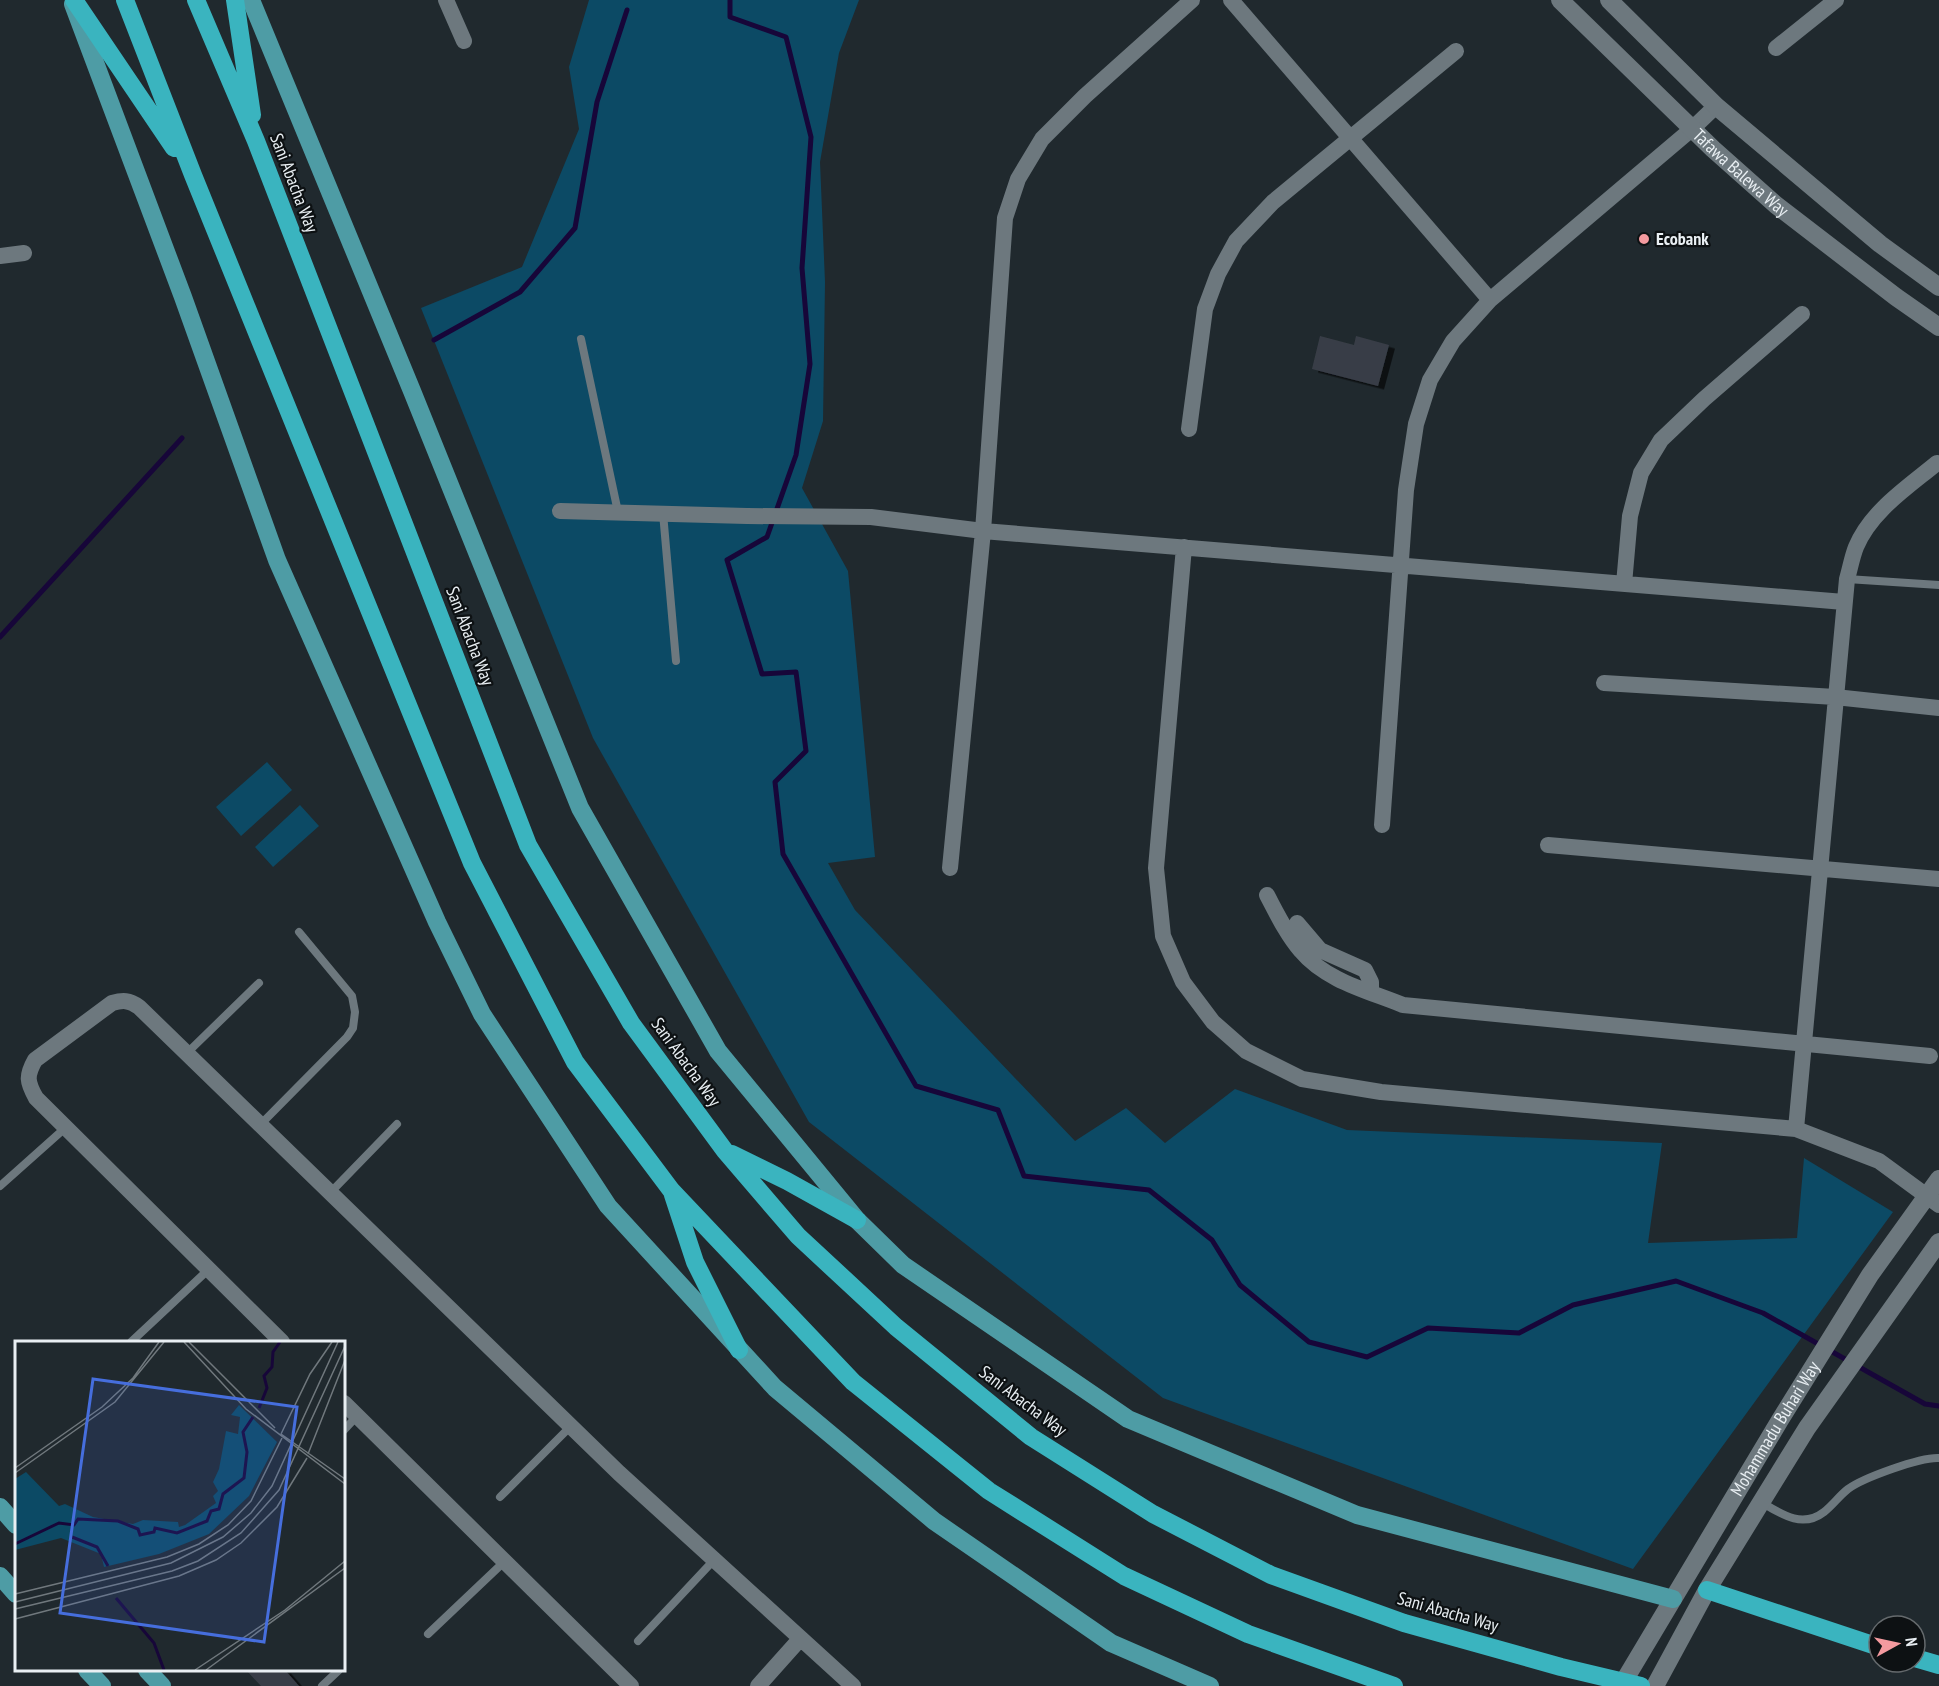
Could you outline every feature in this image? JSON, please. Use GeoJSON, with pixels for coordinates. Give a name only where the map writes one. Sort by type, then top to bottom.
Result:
{"type":"FeatureCollection","features":[{"type":"Feature","properties":{"kind":"highway"},"geometry":{"type":"LineString","coordinates":[[73,0],[193,175]]}},
{"type":"Feature","properties":{"kind":"highway"},"geometry":{"type":"LineString","coordinates":[[125,0],[193,175],[472,863],[575,1062],[671,1190],[854,1382],[989,1491],[1124,1576],[1248,1634],[1394,1686]]}},
{"type":"Feature","properties":{"kind":"highway","name":"Sani Abacha Way"},"geometry":{"type":"LineString","coordinates":[[196,0],[256,141],[528,845],[631,1023],[725,1151],[798,1236],[896,1327],[1031,1437],[1153,1514],[1271,1575],[1404,1623],[1561,1667],[1641,1686]]}},
{"type":"Feature","properties":{"kind":"highway"},"geometry":{"type":"LineString","coordinates":[[235,0],[256,141]]}},
{"type":"Feature","properties":{"kind":"highway"},"geometry":{"type":"LineString","coordinates":[[725,1151],[787,1181],[857,1220]]}},
{"type":"Feature","properties":{"kind":"highway"},"geometry":{"type":"LineString","coordinates":[[671,1190],[695,1262],[739,1350]]}},
{"type":"Feature","properties":{"kind":"highway"},"geometry":{"type":"LineString","coordinates":[[1707,1590],[1867,1643]]}},
{"type":"Feature","properties":{"kind":"main road"},"geometry":{"type":"LineString","coordinates":[[73,0],[277,560],[437,922],[482,1014],[608,1206],[775,1388],[934,1521],[1111,1642],[1210,1686]]}},
{"type":"Feature","properties":{"kind":"main road","name":"Sani Abacha Way"},"geometry":{"type":"LineString","coordinates":[[251,0],[579,808],[718,1052],[857,1220],[903,1265],[1128,1419],[1357,1515],[1673,1599]]}},
{"type":"Feature","properties":{"kind":"main road","name":"Tafawa Balewa Way"},"geometry":{"type":"LineString","coordinates":[[1560,0],[1693,129],[1776,205],[1939,327]]}},
{"type":"Feature","properties":{"kind":"main road","name":"Tafawa Balewa Way"},"geometry":{"type":"LineString","coordinates":[[1609,0],[1716,106],[1880,244],[1939,287]]}},
{"type":"Feature","properties":{"kind":"main road","name":"Mohammadu Buhari Way"},"geometry":{"type":"LineString","coordinates":[[1621,1686],[1780,1420],[1870,1275],[1933,1200],[1939,1179]]}},
{"type":"Feature","properties":{"kind":"main road","name":"Mohammadu Buhari Way"},"geometry":{"type":"LineString","coordinates":[[1655,1686],[1707,1590],[1807,1428],[1939,1242]]}},
{"type":"Feature","properties":{"kind":"main road"},"geometry":{"type":"LineString","coordinates":[[0,1507],[15,1524]]}},
{"type":"Feature","properties":{"kind":"main road"},"geometry":{"type":"LineString","coordinates":[[0,1576],[15,1593]]}},
{"type":"Feature","properties":{"kind":"main road"},"geometry":{"type":"LineString","coordinates":[[88,1671],[102,1686]]}},
{"type":"Feature","properties":{"kind":"main road"},"geometry":{"type":"LineString","coordinates":[[148,1671],[162,1686]]}},
{"type":"Feature","properties":{"kind":"street"},"geometry":{"type":"LineString","coordinates":[[446,0],[464,41]]}},
{"type":"Feature","properties":{"kind":"street"},"geometry":{"type":"LineString","coordinates":[[950,868],[983,531],[1005,218],[1018,179],[1042,139],[1085,96],[1192,0]]}},
{"type":"Feature","properties":{"kind":"street"},"geometry":{"type":"LineString","coordinates":[[1231,0],[1490,300]]}},
{"type":"Feature","properties":{"kind":"street"},"geometry":{"type":"LineString","coordinates":[[1776,48],[1836,0]]}},
{"type":"Feature","properties":{"kind":"street"},"geometry":{"type":"LineString","coordinates":[[1190,429],[1205,309],[1218,274],[1236,241],[1273,202],[1456,51]]}},
{"type":"Feature","properties":{"kind":"street"},"geometry":{"type":"LineString","coordinates":[[1383,825],[1406,490],[1414,435],[1430,380],[1454,341],[1490,300],[1693,129],[1716,106]]}},
{"type":"Feature","properties":{"kind":"street"},"geometry":{"type":"LineString","coordinates":[[0,256],[24,253]]}},
{"type":"Feature","properties":{"kind":"street"},"geometry":{"type":"LineString","coordinates":[[1624,584],[1630,516],[1641,473],[1661,440],[1704,399],[1802,314]]}},
{"type":"Feature","properties":{"kind":"street"},"geometry":{"type":"LineString","coordinates":[[1796,1129],[1847,579],[1857,546],[1870,524],[1884,507],[1937,463]]}},
{"type":"Feature","properties":{"kind":"street"},"geometry":{"type":"LineString","coordinates":[[560,511],[871,517],[983,531],[1844,602]]}},
{"type":"Feature","properties":{"kind":"street"},"geometry":{"type":"LineString","coordinates":[[1184,547],[1156,868],[1162,936],[1183,982],[1213,1022],[1246,1051],[1302,1079],[1381,1092],[1796,1129],[1879,1161],[1933,1200]]}},
{"type":"Feature","properties":{"kind":"street"},"geometry":{"type":"LineString","coordinates":[[1604,683],[1835,697],[1939,708]]}},
{"type":"Feature","properties":{"kind":"street"},"geometry":{"type":"LineString","coordinates":[[1548,845],[1939,879]]}},
{"type":"Feature","properties":{"kind":"street"},"geometry":{"type":"LineString","coordinates":[[1267,895],[1292,940],[1312,963],[1336,978],[1403,1005],[1930,1056]]}},
{"type":"Feature","properties":{"kind":"street"},"geometry":{"type":"LineString","coordinates":[[1297,923],[1320,950],[1365,970],[1371,982],[1371,992]]}},
{"type":"Feature","properties":{"kind":"street"},"geometry":{"type":"LineString","coordinates":[[281,1341],[64,1129],[36,1098],[29,1086],[28,1073],[35,1059],[112,1003],[121,1000],[130,1001],[139,1007],[571,1426],[853,1686]]}},
{"type":"Feature","properties":{"kind":"street"},"geometry":{"type":"LineString","coordinates":[[345,1404],[630,1686]]}},
{"type":"Feature","properties":{"kind":"street"},"geometry":{"type":"LineString","coordinates":[[758,1686],[800,1639]]}},
{"type":"Feature","properties":{"kind":"lane"},"geometry":{"type":"LineString","coordinates":[[581,339],[618,512]]}},
{"type":"Feature","properties":{"kind":"lane"},"geometry":{"type":"LineString","coordinates":[[663,513],[676,661]]}},
{"type":"Feature","properties":{"kind":"lane"},"geometry":{"type":"LineString","coordinates":[[1847,579],[1939,585]]}},
{"type":"Feature","properties":{"kind":"lane"},"geometry":{"type":"LineString","coordinates":[[260,1125],[347,1037],[353,1028],[355,1012],[352,996],[299,932]]}},
{"type":"Feature","properties":{"kind":"lane"},"geometry":{"type":"LineString","coordinates":[[187,1053],[259,983]]}},
{"type":"Feature","properties":{"kind":"lane"},"geometry":{"type":"LineString","coordinates":[[330,1193],[397,1124]]}},
{"type":"Feature","properties":{"kind":"lane"},"geometry":{"type":"LineString","coordinates":[[0,1186],[64,1129]]}},
{"type":"Feature","properties":{"kind":"lane"},"geometry":{"type":"LineString","coordinates":[[131,1341],[208,1270]]}},
{"type":"Feature","properties":{"kind":"lane"},"geometry":{"type":"LineString","coordinates":[[345,1429],[357,1416]]}},
{"type":"Feature","properties":{"kind":"lane"},"geometry":{"type":"LineString","coordinates":[[500,1497],[571,1426]]}},
{"type":"Feature","properties":{"kind":"lane"},"geometry":{"type":"LineString","coordinates":[[1761,1502],[1788,1519],[1804,1520],[1824,1512],[1849,1488],[1888,1471],[1929,1458],[1939,1458]]}},
{"type":"Feature","properties":{"kind":"lane"},"geometry":{"type":"LineString","coordinates":[[638,1641],[714,1560]]}},
{"type":"Feature","properties":{"kind":"lane"},"geometry":{"type":"LineString","coordinates":[[428,1634],[505,1562]]}},
{"type":"Feature","properties":{"kind":"lane"},"geometry":{"type":"LineString","coordinates":[[322,1686],[338,1671]]}},
{"type":"Feature","properties":{"kind":"shaded area"},"geometry":{"type":"Polygon","coordinates":[[[589,0],[859,0],[839,53],[820,162],[825,282],[823,421],[802,488],[848,571],[875,857],[828,863],[855,910],[1075,1141],[1126,1108],[1165,1143],[1235,1089],[1347,1130],[1662,1143],[1648,1243],[1797,1238],[1804,1158],[1893,1212],[1633,1569],[1163,1398],[809,1122],[593,738],[421,308],[522,267],[579,129],[569,67],[589,0]]]}},
{"type":"Feature","properties":{"kind":"shaded area"},"geometry":{"type":"Polygon","coordinates":[[[267,762],[292,790],[241,836],[216,807],[267,762]]]}},
{"type":"Feature","properties":{"kind":"shaded area"},"geometry":{"type":"Polygon","coordinates":[[[300,805],[319,826],[273,867],[255,847],[300,805]]]}},
{"type":"Feature","properties":{"kind":"building"},"geometry":{"type":"Polygon","coordinates":[[[1320,336],[1354,345],[1356,336],[1389,345],[1378,386],[1312,369],[1320,336]]]}},
{"type":"Feature","properties":{"kind":"building"},"geometry":{"type":"Polygon","coordinates":[[[247,1671],[286,1671],[299,1686],[261,1686],[247,1671]]]}},
{"type":"Feature","properties":{"kind":"waterway"},"geometry":{"type":"LineString","coordinates":[[730,0],[730,17],[786,37],[811,137],[802,268],[810,364],[796,455],[767,537],[727,560],[762,674],[796,672],[806,751],[775,782],[783,854],[916,1086],[998,1110],[1024,1176],[1149,1190],[1212,1240],[1240,1285],[1309,1342],[1367,1357],[1428,1328],[1519,1333],[1573,1305],[1676,1281],[1763,1313],[1925,1404],[1939,1406]]}},
{"type":"Feature","properties":{"kind":"waterway"},"geometry":{"type":"LineString","coordinates":[[434,340],[520,292],[575,228],[597,102],[627,10]]}},
{"type":"Feature","properties":{"kind":"waterway"},"geometry":{"type":"LineString","coordinates":[[0,637],[182,438]]}},
{"type":"Feature","properties":{"kind":"place","name":"Ecobank"},"geometry":{"type":"Point","coordinates":[1644,239]}}]}
